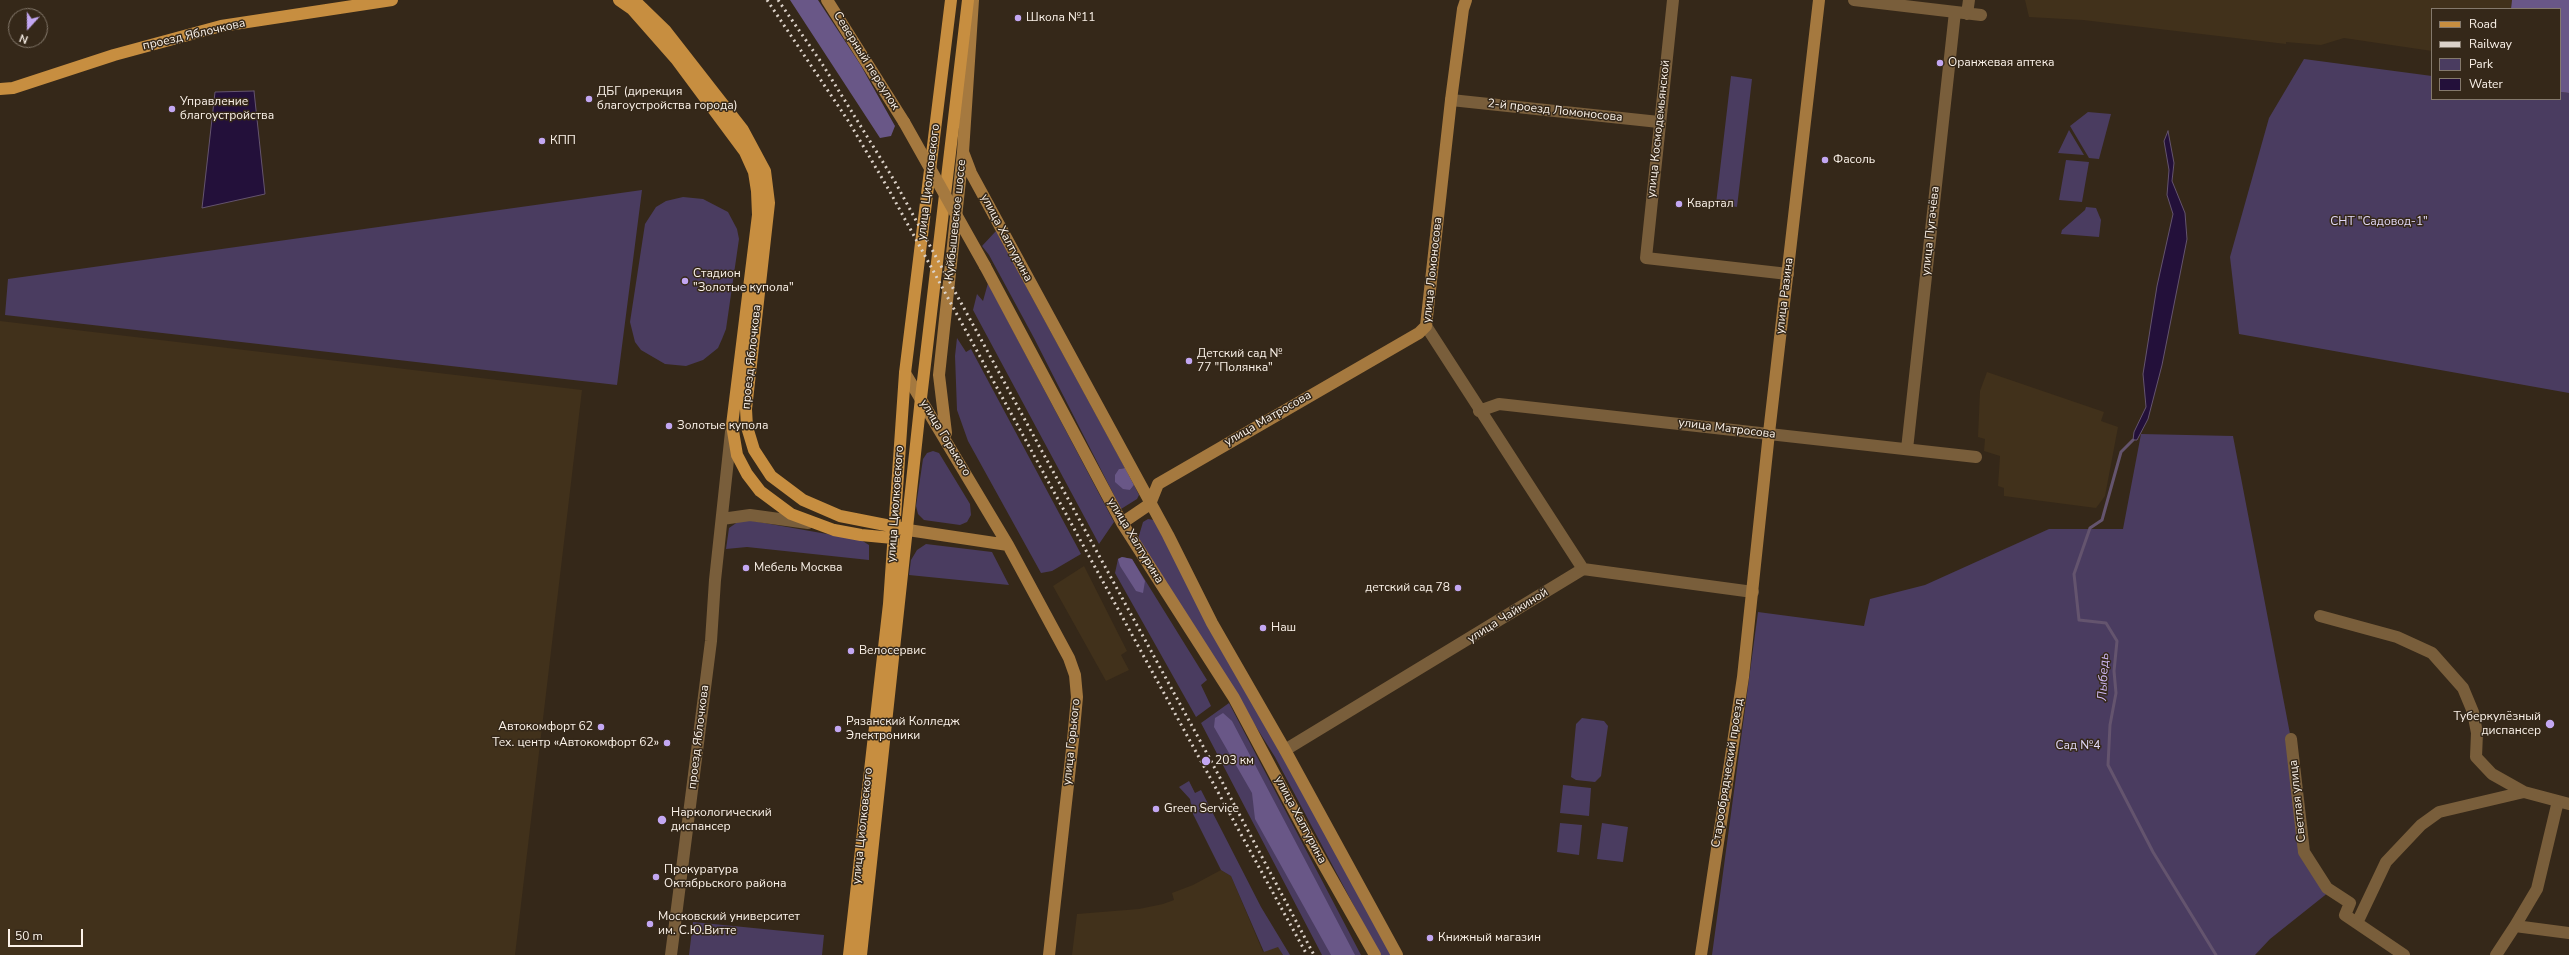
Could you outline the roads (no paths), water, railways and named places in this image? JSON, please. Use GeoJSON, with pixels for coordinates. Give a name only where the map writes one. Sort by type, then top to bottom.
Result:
{"type":"FeatureCollection","features":[{"type":"Feature","properties":{"kind":"main road","name":"проезд Яблочкова"},"geometry":{"type":"LineString","coordinates":[[0,89],[13,88],[114,55],[221,26],[392,0]]}},
{"type":"Feature","properties":{"kind":"main road","name":"проезд Яблочкова"},"geometry":{"type":"LineString","coordinates":[[619,0],[632,9],[676,59],[745,152],[754,172],[758,214],[732,425],[737,455],[747,474],[760,490],[791,514],[813,524],[861,536],[893,538]]}},
{"type":"Feature","properties":{"kind":"main road","name":"проезд Яблочкова"},"geometry":{"type":"LineString","coordinates":[[634,0],[665,30],[743,130],[765,171],[769,203],[746,409],[747,427],[754,450],[771,476],[803,500],[840,516],[894,525],[908,530]]}},
{"type":"Feature","properties":{"kind":"main road","name":"улица Циолковского"},"geometry":{"type":"LineString","coordinates":[[849,955],[889,604],[905,373],[951,0]]}},
{"type":"Feature","properties":{"kind":"main road","name":"улица Циолковского"},"geometry":{"type":"LineString","coordinates":[[861,955],[908,530],[921,398],[968,0]]}},
{"type":"Feature","properties":{"kind":"main road"},"geometry":{"type":"LineString","coordinates":[[893,538],[908,530]]}},
{"type":"Feature","properties":{"kind":"street","name":"Северный переулок"},"geometry":{"type":"LineString","coordinates":[[827,0],[904,122]]}},
{"type":"Feature","properties":{"kind":"street","name":"Куйбышевское шоссе"},"geometry":{"type":"LineString","coordinates":[[947,440],[940,403],[939,375],[963,152],[974,0]]}},
{"type":"Feature","properties":{"kind":"street","name":"улица Ломоносова"},"geometry":{"type":"LineString","coordinates":[[1466,0],[1463,9],[1451,100],[1426,326],[1479,411],[1583,569]]}},
{"type":"Feature","properties":{"kind":"street","name":"улица Космодемьянской"},"geometry":{"type":"LineString","coordinates":[[1673,0],[1659,122],[1646,258],[1788,274]]}},
{"type":"Feature","properties":{"kind":"street","name":"улица Разина"},"geometry":{"type":"LineString","coordinates":[[1753,592],[1768,433],[1788,274],[1819,0]]}},
{"type":"Feature","properties":{"kind":"street"},"geometry":{"type":"LineString","coordinates":[[1854,0],[1981,15]]}},
{"type":"Feature","properties":{"kind":"street","name":"улица Пугачёва"},"geometry":{"type":"LineString","coordinates":[[1907,449],[1961,13],[1969,0]]}},
{"type":"Feature","properties":{"kind":"street","name":"2-й проезд Ломоносова"},"geometry":{"type":"LineString","coordinates":[[1451,100],[1659,122]]}},
{"type":"Feature","properties":{"kind":"street","name":"улица Халтурина"},"geometry":{"type":"LineString","coordinates":[[904,122],[985,266],[1122,523],[1234,698],[1308,837],[1375,955]]}},
{"type":"Feature","properties":{"kind":"street","name":"улица Халтурина"},"geometry":{"type":"LineString","coordinates":[[963,152],[971,173],[1150,504],[1212,623],[1285,750],[1397,955]]}},
{"type":"Feature","properties":{"kind":"street","name":"улица Матросова"},"geometry":{"type":"LineString","coordinates":[[1150,504],[1158,484],[1419,332],[1426,326]]}},
{"type":"Feature","properties":{"kind":"street","name":"улица Горького"},"geometry":{"type":"LineString","coordinates":[[905,373],[947,440],[1008,545],[1069,658],[1075,675],[1077,697],[1074,733],[1049,955]]}},
{"type":"Feature","properties":{"kind":"street","name":"улица Матросова"},"geometry":{"type":"LineString","coordinates":[[1479,411],[1499,404],[1976,457]]}},
{"type":"Feature","properties":{"kind":"street","name":"проезд Яблочкова"},"geometry":{"type":"LineString","coordinates":[[671,955],[711,641],[732,425]]}},
{"type":"Feature","properties":{"kind":"street"},"geometry":{"type":"LineString","coordinates":[[1122,523],[1150,504]]}},
{"type":"Feature","properties":{"kind":"street","name":"проезд Яблочкова"},"geometry":{"type":"LineString","coordinates":[[722,518],[750,515],[813,524]]}},
{"type":"Feature","properties":{"kind":"street"},"geometry":{"type":"LineString","coordinates":[[908,530],[1008,545]]}},
{"type":"Feature","properties":{"kind":"street"},"geometry":{"type":"LineString","coordinates":[[1583,569],[1753,592]]}},
{"type":"Feature","properties":{"kind":"street","name":"улица Чайкиной"},"geometry":{"type":"LineString","coordinates":[[1285,750],[1583,569]]}},
{"type":"Feature","properties":{"kind":"street","name":"Старообрядческий проезд"},"geometry":{"type":"LineString","coordinates":[[1701,955],[1743,677],[1753,592]]}},
{"type":"Feature","properties":{"kind":"street"},"geometry":{"type":"LineString","coordinates":[[2320,616],[2397,637],[2432,653],[2463,688],[2473,712],[2477,733],[2476,757],[2492,774],[2524,792],[2564,803],[2537,889],[2496,955]]}},
{"type":"Feature","properties":{"kind":"street","name":"Светлая улица"},"geometry":{"type":"LineString","coordinates":[[2291,739],[2304,852],[2327,888],[2350,903],[2345,915],[2404,955]]}},
{"type":"Feature","properties":{"kind":"street"},"geometry":{"type":"LineString","coordinates":[[2357,923],[2386,862],[2421,825],[2439,812],[2524,792]]}},
{"type":"Feature","properties":{"kind":"street"},"geometry":{"type":"LineString","coordinates":[[2515,926],[2569,933]]}},
{"type":"Feature","properties":{"kind":"water"},"geometry":{"type":"Polygon","coordinates":[[[254,91],[265,194],[202,208],[215,92],[254,91]]]}},
{"type":"Feature","properties":{"kind":"water"},"geometry":{"type":"Polygon","coordinates":[[[2168,131],[2174,163],[2172,181],[2185,213],[2187,239],[2162,365],[2148,419],[2137,440],[2133,440],[2134,432],[2146,407],[2143,374],[2157,286],[2173,214],[2167,195],[2169,170],[2164,141],[2168,131]]]}},
{"type":"Feature","properties":{"kind":"waterway","name":"Лыбедь"},"geometry":{"type":"LineString","coordinates":[[2133,440],[2121,452],[2102,520],[2090,528],[2074,574],[2079,620],[2106,623],[2117,641],[2114,671],[2116,693],[2110,725],[2108,765],[2153,852],[2216,955]]}},
{"type":"Feature","properties":{"kind":"railway"},"geometry":{"type":"LineString","coordinates":[[767,0],[849,122],[889,190],[1307,955]]}},
{"type":"Feature","properties":{"kind":"railway"},"geometry":{"type":"LineString","coordinates":[[778,0],[821,62],[894,180],[1210,759],[1314,955]]}},
{"type":"Feature","properties":{"kind":"place","name":"Школа №11"},"geometry":{"type":"Point","coordinates":[1018,18]}},
{"type":"Feature","properties":{"kind":"place","name":"Оранжевая аптека"},"geometry":{"type":"Point","coordinates":[1940,63]}},
{"type":"Feature","properties":{"kind":"place","name":"ДБГ (дирекция благоустройства города)"},"geometry":{"type":"Point","coordinates":[589,99]}},
{"type":"Feature","properties":{"kind":"place","name":"Управление благоустройства"},"geometry":{"type":"Point","coordinates":[172,109]}},
{"type":"Feature","properties":{"kind":"place","name":"КПП"},"geometry":{"type":"Point","coordinates":[542,141]}},
{"type":"Feature","properties":{"kind":"place","name":"Фасоль"},"geometry":{"type":"Point","coordinates":[1825,160]}},
{"type":"Feature","properties":{"kind":"place","name":"Квартал"},"geometry":{"type":"Point","coordinates":[1679,204]}},
{"type":"Feature","properties":{"kind":"place","name":"Стадион \"Золотые купола\""},"geometry":{"type":"Point","coordinates":[685,281]}},
{"type":"Feature","properties":{"kind":"place","name":"Детский сад № 77 \"Полянка\""},"geometry":{"type":"Point","coordinates":[1189,361]}},
{"type":"Feature","properties":{"kind":"place","name":"Золотые купола"},"geometry":{"type":"Point","coordinates":[669,426]}},
{"type":"Feature","properties":{"kind":"place","name":"Мебель Москва"},"geometry":{"type":"Point","coordinates":[746,568]}},
{"type":"Feature","properties":{"kind":"place","name":"детский сад 78"},"geometry":{"type":"Point","coordinates":[1458,588]}},
{"type":"Feature","properties":{"kind":"place","name":"Наш"},"geometry":{"type":"Point","coordinates":[1263,628]}},
{"type":"Feature","properties":{"kind":"place","name":"Велосервис"},"geometry":{"type":"Point","coordinates":[851,651]}},
{"type":"Feature","properties":{"kind":"place","name":"Туберкулёзный диспансер"},"geometry":{"type":"Point","coordinates":[2550,724]}},
{"type":"Feature","properties":{"kind":"place","name":"Автокомфорт 62"},"geometry":{"type":"Point","coordinates":[601,727]}},
{"type":"Feature","properties":{"kind":"place","name":"Рязанский Колледж Электроники"},"geometry":{"type":"Point","coordinates":[838,729]}},
{"type":"Feature","properties":{"kind":"place","name":"Тех. центр «Автокомфорт 62»"},"geometry":{"type":"Point","coordinates":[667,743]}},
{"type":"Feature","properties":{"kind":"place","name":"203 км"},"geometry":{"type":"Point","coordinates":[1206,761]}},
{"type":"Feature","properties":{"kind":"place","name":"Green Service"},"geometry":{"type":"Point","coordinates":[1156,809]}},
{"type":"Feature","properties":{"kind":"place","name":"Наркологический диспансер"},"geometry":{"type":"Point","coordinates":[662,820]}},
{"type":"Feature","properties":{"kind":"place","name":"Прокуратура Октябрьского района"},"geometry":{"type":"Point","coordinates":[656,877]}},
{"type":"Feature","properties":{"kind":"place","name":"Московский университет им. С.Ю.Витте"},"geometry":{"type":"Point","coordinates":[650,924]}},
{"type":"Feature","properties":{"kind":"place","name":"Книжный магазин"},"geometry":{"type":"Point","coordinates":[1430,938]}},
{"type":"Feature","properties":{"kind":"park label","name":"СНТ \"Садовод-1\""},"geometry":{"type":"Point","coordinates":[2379,222]}},
{"type":"Feature","properties":{"kind":"park label","name":"Сад №4"},"geometry":{"type":"Point","coordinates":[2078,746]}}]}
